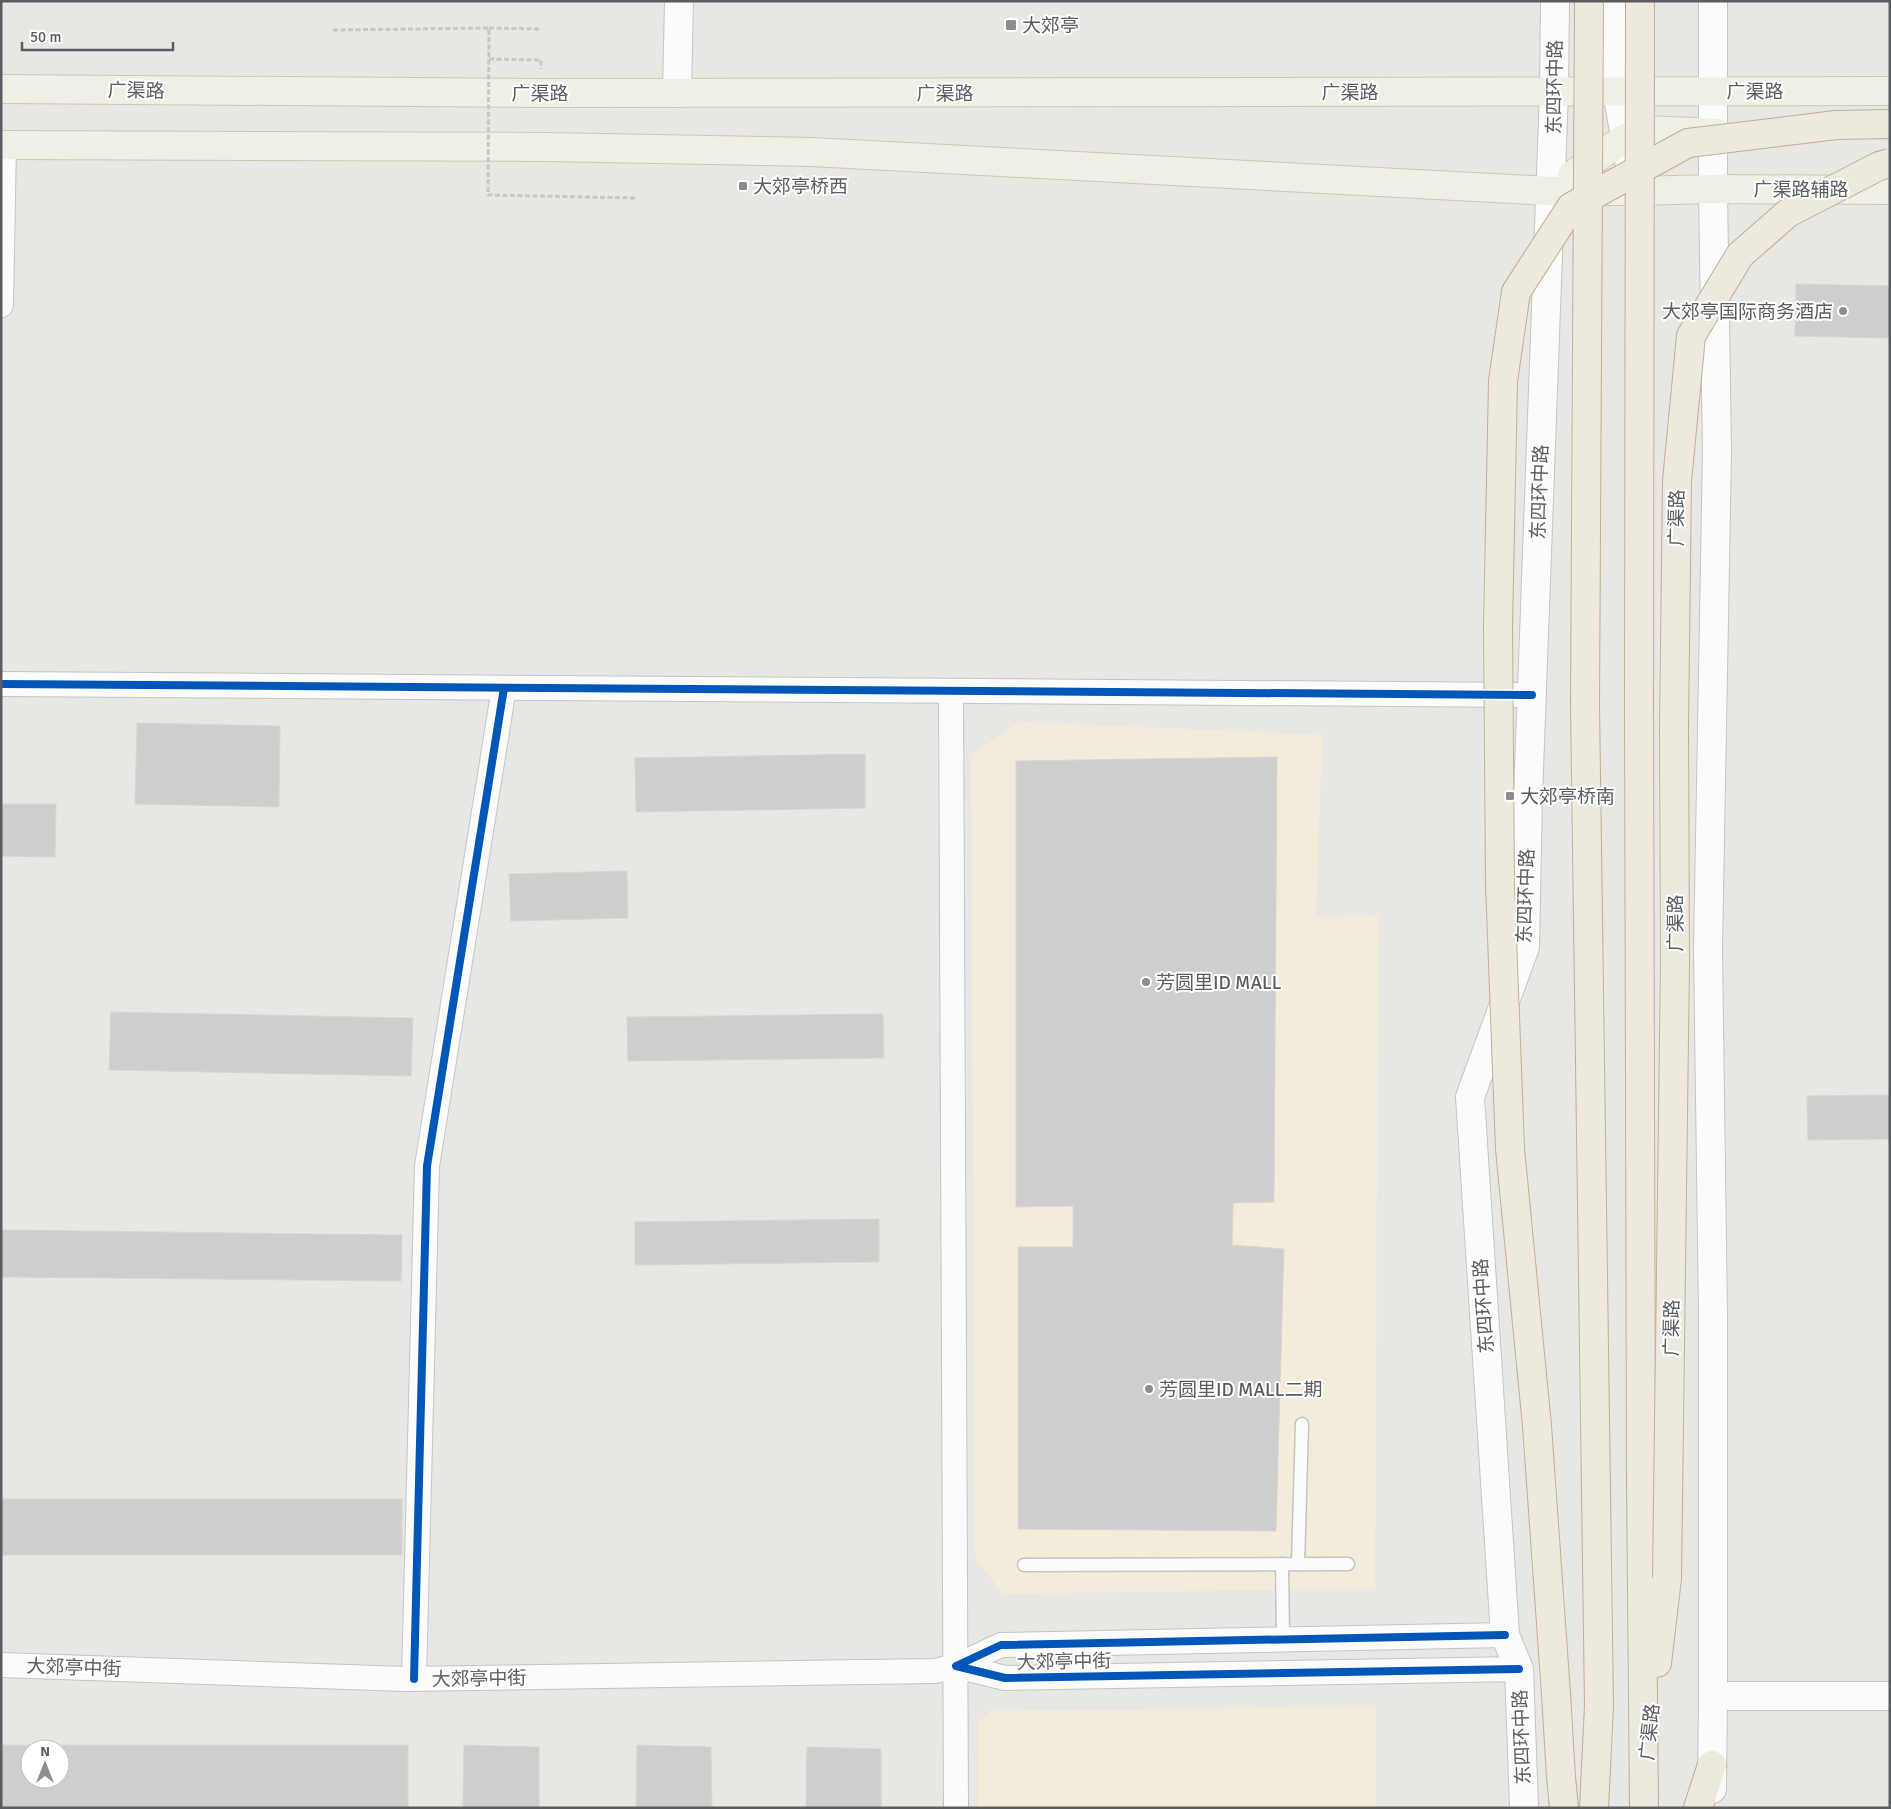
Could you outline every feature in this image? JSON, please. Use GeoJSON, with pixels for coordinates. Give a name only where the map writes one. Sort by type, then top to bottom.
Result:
{"type":"FeatureCollection","features":[{"type":"Feature","properties":{"kind":"highway","name":"东四环中路"},"geometry":{"type":"LineString","coordinates":[[1589,1],[1585,704],[1599,1706],[1594,1808]]}},
{"type":"Feature","properties":{"kind":"highway"},"geometry":{"type":"LineString","coordinates":[[1640,1],[1639,704],[1641,1480],[1644,1808]]}},
{"type":"Feature","properties":{"kind":"highway"},"geometry":{"type":"LineString","coordinates":[[1564,1808],[1560,1777],[1537,1426],[1510,1149],[1500,884],[1498,627],[1503,381],[1516,292],[1571,207],[1688,143],[1836,125],[1890,125]]}},
{"type":"Feature","properties":{"kind":"highway","name":"广渠路"},"geometry":{"type":"LineString","coordinates":[[1644,1781],[1667,1578],[1675,961],[1674,718],[1676,481],[1691,336],[1740,255],[1788,213],[1879,166],[1890,163]]}},
{"type":"Feature","properties":{"kind":"highway"},"geometry":{"type":"LineString","coordinates":[[1698,1808],[1712,1765]]}},
{"type":"Feature","properties":{"kind":"main road"},"geometry":{"type":"LineString","coordinates":[[676,93],[679,1]]}},
{"type":"Feature","properties":{"kind":"main road","name":"东四环中路"},"geometry":{"type":"LineString","coordinates":[[1524,1808],[1519,1669],[1505,1635],[1470,1097],[1525,947],[1528,797],[1554,92],[1555,1]]}},
{"type":"Feature","properties":{"kind":"main road"},"geometry":{"type":"LineString","coordinates":[[1617,1],[1617,91],[1635,134]]}},
{"type":"Feature","properties":{"kind":"main road"},"geometry":{"type":"LineString","coordinates":[[1634,191],[1635,134],[1653,91],[1654,1]]}},
{"type":"Feature","properties":{"kind":"main road"},"geometry":{"type":"LineString","coordinates":[[1712,1808],[1714,1696],[1713,1316],[1708,950],[1717,451],[1713,189],[1713,1]]}},
{"type":"Feature","properties":{"kind":"main road","name":"广渠路"},"geometry":{"type":"LineString","coordinates":[[1,89],[676,93],[1890,91]]}},
{"type":"Feature","properties":{"kind":"main road"},"geometry":{"type":"LineString","coordinates":[[1862,131],[1890,125]]}},
{"type":"Feature","properties":{"kind":"main road"},"geometry":{"type":"LineString","coordinates":[[1550,191],[1635,134],[1890,131]]}},
{"type":"Feature","properties":{"kind":"main road"},"geometry":{"type":"LineString","coordinates":[[2,145],[547,147],[812,152],[1550,191],[1713,189]]}},
{"type":"Feature","properties":{"kind":"main road","name":"广渠路辅路"},"geometry":{"type":"LineString","coordinates":[[1713,189],[1890,190]]}},
{"type":"Feature","properties":{"kind":"main road"},"geometry":{"type":"LineString","coordinates":[[1714,1696],[1890,1696]]}},
{"type":"Feature","properties":{"kind":"street"},"geometry":{"type":"LineString","coordinates":[[1,305],[2,145]]}},
{"type":"Feature","properties":{"kind":"street"},"geometry":{"type":"LineString","coordinates":[[1,684],[1532,695]]}},
{"type":"Feature","properties":{"kind":"street"},"geometry":{"type":"LineString","coordinates":[[414,1679],[428,1166],[504,688]]}},
{"type":"Feature","properties":{"kind":"street"},"geometry":{"type":"LineString","coordinates":[[951,691],[956,1808]]}},
{"type":"Feature","properties":{"kind":"street","name":"大郊亭中街"},"geometry":{"type":"LineString","coordinates":[[1,1665],[414,1679],[935,1671],[956,1666],[1001,1645],[1505,1635]]}},
{"type":"Feature","properties":{"kind":"street","name":"大郊亭中街"},"geometry":{"type":"LineString","coordinates":[[956,1666],[1005,1678],[1519,1669]]}},
{"type":"Feature","properties":{"kind":"lane"},"geometry":{"type":"LineString","coordinates":[[1298,1564],[1302,1424]]}},
{"type":"Feature","properties":{"kind":"lane"},"geometry":{"type":"LineString","coordinates":[[1282,1564],[1283,1639]]}},
{"type":"Feature","properties":{"kind":"lane"},"geometry":{"type":"LineString","coordinates":[[1024,1565],[1348,1564]]}},
{"type":"Feature","properties":{"kind":"path"},"geometry":{"type":"LineString","coordinates":[[489,28],[488,195],[636,198]]}},
{"type":"Feature","properties":{"kind":"path"},"geometry":{"type":"LineString","coordinates":[[333,30],[489,28],[539,30]]}},
{"type":"Feature","properties":{"kind":"path"},"geometry":{"type":"LineString","coordinates":[[489,59],[541,60]]}},
{"type":"Feature","properties":{"kind":"shaded area","name":"芳圆里ID MALL"},"geometry":{"type":"Polygon","coordinates":[[[1020,722],[1322,735],[1316,917],[1378,916],[1375,1588],[1003,1594],[975,1557],[971,755],[1020,722]]]}},
{"type":"Feature","properties":{"kind":"shaded area"},"geometry":{"type":"Polygon","coordinates":[[[1376,1707],[1376,1808],[978,1808],[978,1721],[992,1711],[1376,1707]]]}},
{"type":"Feature","properties":{"kind":"building","name":"大郊亭国际商务酒店"},"geometry":{"type":"Polygon","coordinates":[[[1796,284],[1890,286],[1890,338],[1795,336],[1796,284]]]}},
{"type":"Feature","properties":{"kind":"building"},"geometry":{"type":"Polygon","coordinates":[[[137,723],[280,726],[279,807],[135,804],[137,723]]]}},
{"type":"Feature","properties":{"kind":"building"},"geometry":{"type":"Polygon","coordinates":[[[865,754],[865,808],[636,812],[635,758],[865,754]]]}},
{"type":"Feature","properties":{"kind":"building","name":"芳圆里ID MALL"},"geometry":{"type":"Polygon","coordinates":[[[1277,757],[1274,1202],[1233,1203],[1232,1245],[1284,1249],[1276,1531],[1018,1529],[1018,1247],[1073,1247],[1073,1206],[1016,1207],[1016,761],[1277,757]]]}},
{"type":"Feature","properties":{"kind":"building"},"geometry":{"type":"Polygon","coordinates":[[[1,804],[56,804],[55,857],[1,856],[1,804]]]}},
{"type":"Feature","properties":{"kind":"building"},"geometry":{"type":"Polygon","coordinates":[[[627,871],[628,918],[511,921],[509,874],[627,871]]]}},
{"type":"Feature","properties":{"kind":"building"},"geometry":{"type":"Polygon","coordinates":[[[111,1012],[413,1018],[411,1076],[109,1070],[111,1012]]]}},
{"type":"Feature","properties":{"kind":"building"},"geometry":{"type":"Polygon","coordinates":[[[883,1014],[884,1058],[628,1061],[627,1017],[883,1014]]]}},
{"type":"Feature","properties":{"kind":"building"},"geometry":{"type":"Polygon","coordinates":[[[1890,1095],[1890,1139],[1808,1140],[1807,1096],[1890,1095]]]}},
{"type":"Feature","properties":{"kind":"building"},"geometry":{"type":"Polygon","coordinates":[[[879,1219],[879,1262],[635,1265],[635,1222],[879,1219]]]}},
{"type":"Feature","properties":{"kind":"building"},"geometry":{"type":"Polygon","coordinates":[[[1,1230],[402,1235],[401,1281],[1,1277],[1,1230]]]}},
{"type":"Feature","properties":{"kind":"building"},"geometry":{"type":"Polygon","coordinates":[[[1,1499],[402,1499],[402,1555],[1,1555],[1,1499]]]}},
{"type":"Feature","properties":{"kind":"building"},"geometry":{"type":"Polygon","coordinates":[[[1,1745],[20,1745],[20,1789],[70,1789],[70,1745],[408,1745],[408,1808],[1,1808],[1,1745]]]}},
{"type":"Feature","properties":{"kind":"building"},"geometry":{"type":"Polygon","coordinates":[[[464,1745],[539,1747],[539,1808],[463,1808],[464,1745]]]}},
{"type":"Feature","properties":{"kind":"building"},"geometry":{"type":"Polygon","coordinates":[[[637,1745],[711,1747],[712,1808],[636,1808],[637,1745]]]}},
{"type":"Feature","properties":{"kind":"building"},"geometry":{"type":"Polygon","coordinates":[[[807,1747],[881,1749],[881,1808],[806,1808],[807,1747]]]}},
{"type":"Feature","properties":{"kind":"cycle path"},"geometry":{"type":"LineString","coordinates":[[1,684],[1532,695]]}},
{"type":"Feature","properties":{"kind":"cycle path"},"geometry":{"type":"LineString","coordinates":[[414,1679],[427,1166],[504,688]]}},
{"type":"Feature","properties":{"kind":"cycle path"},"geometry":{"type":"LineString","coordinates":[[1505,1635],[1001,1645],[956,1666],[1005,1678],[1519,1669]]}},
{"type":"Feature","properties":{"kind":"place","name":"大郊亭"},"geometry":{"type":"Point","coordinates":[1011,25]}},
{"type":"Feature","properties":{"kind":"place","name":"大郊亭桥西"},"geometry":{"type":"Point","coordinates":[743,186]}},
{"type":"Feature","properties":{"kind":"place","name":"大郊亭国际商务酒店"},"geometry":{"type":"Point","coordinates":[1843,311]}},
{"type":"Feature","properties":{"kind":"place","name":"大郊亭桥南"},"geometry":{"type":"Point","coordinates":[1510,796]}},
{"type":"Feature","properties":{"kind":"place","name":"芳圆里ID MALL"},"geometry":{"type":"Point","coordinates":[1146,982]}},
{"type":"Feature","properties":{"kind":"place","name":"芳圆里ID MALL二期"},"geometry":{"type":"Point","coordinates":[1149,1389]}}]}
